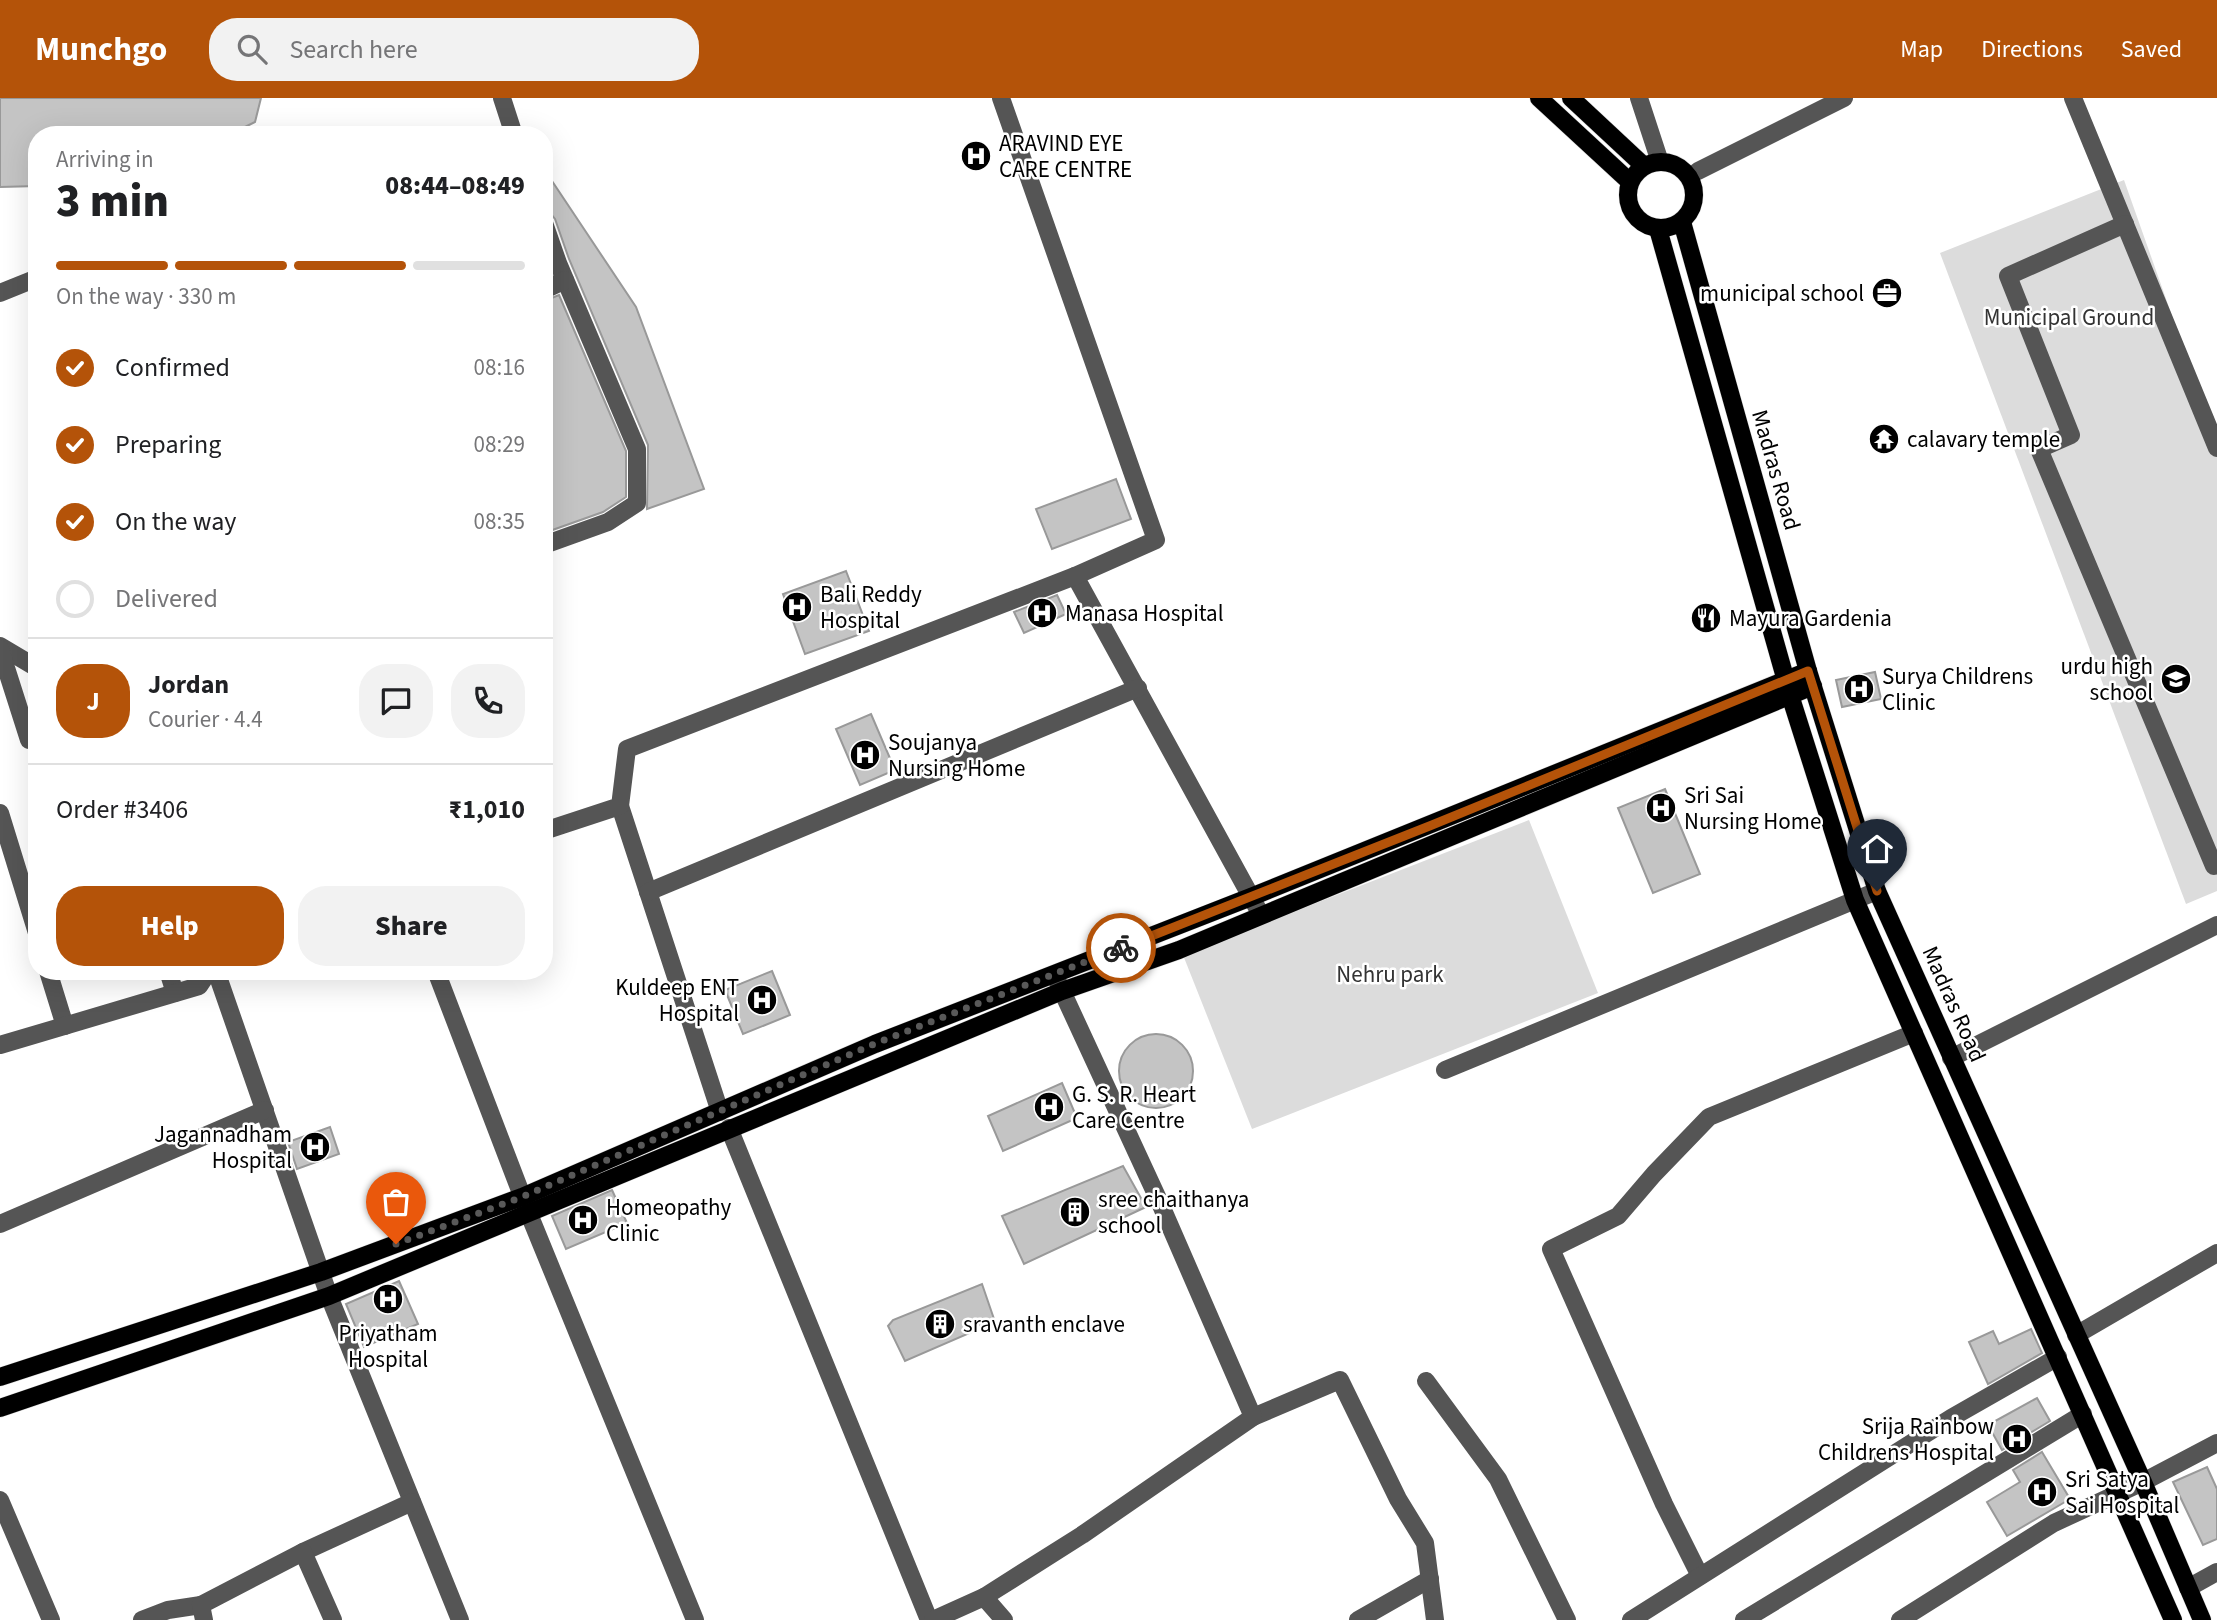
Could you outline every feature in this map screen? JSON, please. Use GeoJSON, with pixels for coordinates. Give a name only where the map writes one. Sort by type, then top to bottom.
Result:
{"type":"FeatureCollection","features":[{"type":"Feature","properties":{"kind":"main road"},"geometry":{"type":"LineString","coordinates":[[1539,98],[1630,182]]}},
{"type":"Feature","properties":{"kind":"main road"},"geometry":{"type":"LineString","coordinates":[[1571,98],[1652,164]]}},
{"type":"Feature","properties":{"kind":"main road"},"geometry":{"type":"LineString","coordinates":[[1652,164],[1676,165],[1691,181],[1694,204],[1682,222],[1672,228],[1658,229],[1640,222],[1633,214],[1628,204],[1630,182],[1635,173],[1652,164]]}},
{"type":"Feature","properties":{"kind":"main road","name":"Madras Road"},"geometry":{"type":"LineString","coordinates":[[1682,222],[1811,678],[1877,891],[2143,1482],[2202,1620]]}},
{"type":"Feature","properties":{"kind":"main road"},"geometry":{"type":"LineString","coordinates":[[1658,229],[1788,687],[1855,900],[2173,1620]]}},
{"type":"Feature","properties":{"kind":"main road"},"geometry":{"type":"LineString","coordinates":[[0,1377],[321,1272],[522,1197],[874,1044],[1811,678]]}},
{"type":"Feature","properties":{"kind":"main road"},"geometry":{"type":"LineString","coordinates":[[0,1408],[329,1296],[1062,991],[1179,950],[1788,687]]}},
{"type":"Feature","properties":{"kind":"street"},"geometry":{"type":"LineString","coordinates":[[502,98],[511,126]]}},
{"type":"Feature","properties":{"kind":"street"},"geometry":{"type":"LineString","coordinates":[[720,1112],[620,806],[627,749],[1075,576],[1156,540],[1000,98]]}},
{"type":"Feature","properties":{"kind":"street"},"geometry":{"type":"LineString","coordinates":[[1639,98],[1652,164]]}},
{"type":"Feature","properties":{"kind":"street"},"geometry":{"type":"LineString","coordinates":[[1698,171],[1813,105],[1844,98]]}},
{"type":"Feature","properties":{"kind":"street"},"geometry":{"type":"LineString","coordinates":[[2073,98],[2217,448]]}},
{"type":"Feature","properties":{"kind":"street"},"geometry":{"type":"LineString","coordinates":[[2125,224],[2008,276],[2071,435],[2039,449],[2210,857],[2214,866],[2217,865]]}},
{"type":"Feature","properties":{"kind":"street"},"geometry":{"type":"LineString","coordinates":[[553,247],[637,449],[637,503],[608,522],[553,542]]}},
{"type":"Feature","properties":{"kind":"street"},"geometry":{"type":"LineString","coordinates":[[553,286],[565,280]]}},
{"type":"Feature","properties":{"kind":"street"},"geometry":{"type":"LineString","coordinates":[[0,293],[28,282]]}},
{"type":"Feature","properties":{"kind":"street"},"geometry":{"type":"LineString","coordinates":[[1075,576],[1261,915]]}},
{"type":"Feature","properties":{"kind":"street"},"geometry":{"type":"LineString","coordinates":[[0,648],[28,663]]}},
{"type":"Feature","properties":{"kind":"street"},"geometry":{"type":"LineString","coordinates":[[0,648],[28,737]]}},
{"type":"Feature","properties":{"kind":"street"},"geometry":{"type":"LineString","coordinates":[[648,892],[1138,688]]}},
{"type":"Feature","properties":{"kind":"street"},"geometry":{"type":"LineString","coordinates":[[553,828],[620,806]]}},
{"type":"Feature","properties":{"kind":"street"},"geometry":{"type":"LineString","coordinates":[[0,813],[28,904]]}},
{"type":"Feature","properties":{"kind":"street"},"geometry":{"type":"LineString","coordinates":[[1445,1070],[1877,891]]}},
{"type":"Feature","properties":{"kind":"street"},"geometry":{"type":"LineString","coordinates":[[1951,1058],[2217,925]]}},
{"type":"Feature","properties":{"kind":"street"},"geometry":{"type":"LineString","coordinates":[[1055,974],[1160,1203],[1253,1417]]}},
{"type":"Feature","properties":{"kind":"street"},"geometry":{"type":"LineString","coordinates":[[51,980],[65,1026]]}},
{"type":"Feature","properties":{"kind":"street"},"geometry":{"type":"LineString","coordinates":[[171,980],[175,993]]}},
{"type":"Feature","properties":{"kind":"street"},"geometry":{"type":"LineString","coordinates":[[0,1045],[200,986],[204,980]]}},
{"type":"Feature","properties":{"kind":"street"},"geometry":{"type":"LineString","coordinates":[[219,980],[329,1296],[460,1620]]}},
{"type":"Feature","properties":{"kind":"street"},"geometry":{"type":"LineString","coordinates":[[439,980],[522,1197],[695,1620]]}},
{"type":"Feature","properties":{"kind":"street"},"geometry":{"type":"LineString","coordinates":[[1700,1576],[1664,1504],[1551,1248],[1618,1216],[1709,1117],[1914,1033]]}},
{"type":"Feature","properties":{"kind":"street"},"geometry":{"type":"LineString","coordinates":[[0,1224],[265,1110]]}},
{"type":"Feature","properties":{"kind":"street"},"geometry":{"type":"LineString","coordinates":[[729,1128],[931,1620],[984,1597],[1082,1535],[1253,1417],[1340,1380],[1398,1499],[1425,1543],[1435,1620]]}},
{"type":"Feature","properties":{"kind":"street"},"geometry":{"type":"LineString","coordinates":[[2076,1335],[2217,1253]]}},
{"type":"Feature","properties":{"kind":"street"},"geometry":{"type":"LineString","coordinates":[[1631,1620],[1951,1418],[2058,1357]]}},
{"type":"Feature","properties":{"kind":"street"},"geometry":{"type":"LineString","coordinates":[[1426,1381],[1497,1479],[1567,1620]]}},
{"type":"Feature","properties":{"kind":"street"},"geometry":{"type":"LineString","coordinates":[[1744,1620],[2083,1414]]}},
{"type":"Feature","properties":{"kind":"street"},"geometry":{"type":"LineString","coordinates":[[1899,1620],[2054,1523],[2143,1482],[2217,1443]]}},
{"type":"Feature","properties":{"kind":"street"},"geometry":{"type":"LineString","coordinates":[[0,1500],[7,1534],[51,1620]]}},
{"type":"Feature","properties":{"kind":"street"},"geometry":{"type":"LineString","coordinates":[[142,1620],[167,1611],[202,1612],[303,1552],[412,1502]]}},
{"type":"Feature","properties":{"kind":"street"},"geometry":{"type":"LineString","coordinates":[[303,1552],[333,1620]]}},
{"type":"Feature","properties":{"kind":"street"},"geometry":{"type":"LineString","coordinates":[[2188,1588],[2217,1572]]}},
{"type":"Feature","properties":{"kind":"street"},"geometry":{"type":"LineString","coordinates":[[1358,1620],[1430,1579]]}},
{"type":"Feature","properties":{"kind":"street"},"geometry":{"type":"LineString","coordinates":[[984,1597],[1004,1620]]}},
{"type":"Feature","properties":{"kind":"green space","name":"Municipal Ground"},"geometry":{"type":"Polygon","coordinates":[[[2124,180],[2217,443],[2217,891],[2186,904],[1940,253],[2124,180]]]}},
{"type":"Feature","properties":{"kind":"green space","name":"Nehru park"},"geometry":{"type":"Polygon","coordinates":[[[1529,820],[1598,993],[1252,1129],[1183,955],[1529,820]]]}},
{"type":"Feature","properties":{"kind":"building"},"geometry":{"type":"Polygon","coordinates":[[[0,98],[261,98],[255,122],[247,126],[28,126],[28,186],[0,187],[0,98]]]}},
{"type":"Feature","properties":{"kind":"building"},"geometry":{"type":"Polygon","coordinates":[[[553,182],[636,307],[704,489],[647,509],[648,445],[569,259],[555,219],[553,182]]]}},
{"type":"Feature","properties":{"kind":"building"},"geometry":{"type":"Polygon","coordinates":[[[559,295],[626,451],[626,497],[603,512],[553,530],[553,297],[559,295]]]}},
{"type":"Feature","properties":{"kind":"building"},"geometry":{"type":"Polygon","coordinates":[[[1116,479],[1131,519],[1052,549],[1036,509],[1116,479]]]}},
{"type":"Feature","properties":{"kind":"building"},"geometry":{"type":"Polygon","coordinates":[[[846,571],[869,631],[805,654],[783,594],[846,571]]]}},
{"type":"Feature","properties":{"kind":"building"},"geometry":{"type":"Polygon","coordinates":[[[1057,595],[1066,614],[1024,633],[1014,612],[1057,595]]]}},
{"type":"Feature","properties":{"kind":"building"},"geometry":{"type":"Polygon","coordinates":[[[1875,672],[1881,699],[1842,707],[1836,680],[1875,672]]]}},
{"type":"Feature","properties":{"kind":"building"},"geometry":{"type":"Polygon","coordinates":[[[871,714],[895,770],[860,785],[836,729],[871,714]]]}},
{"type":"Feature","properties":{"kind":"building"},"geometry":{"type":"Polygon","coordinates":[[[1665,789],[1700,874],[1653,893],[1618,808],[1665,789]]]}},
{"type":"Feature","properties":{"kind":"building"},"geometry":{"type":"Polygon","coordinates":[[[772,971],[790,1015],[743,1034],[725,990],[772,971]]]}},
{"type":"Feature","properties":{"kind":"building"},"geometry":{"type":"Polygon","coordinates":[[[1156,1034],[1177,1040],[1187,1050],[1193,1071],[1187,1092],[1177,1102],[1156,1108],[1135,1102],[1125,1092],[1119,1071],[1125,1050],[1135,1040],[1156,1034]]]}},
{"type":"Feature","properties":{"kind":"building"},"geometry":{"type":"Polygon","coordinates":[[[1062,1083],[1077,1118],[1003,1151],[988,1116],[1062,1083]]]}},
{"type":"Feature","properties":{"kind":"building"},"geometry":{"type":"Polygon","coordinates":[[[330,1127],[339,1154],[297,1169],[288,1142],[330,1127]]]}},
{"type":"Feature","properties":{"kind":"building","name":"sree chaithanya school"},"geometry":{"type":"Polygon","coordinates":[[[1123,1166],[1146,1207],[1024,1264],[1002,1216],[1123,1166]]]}},
{"type":"Feature","properties":{"kind":"building"},"geometry":{"type":"Polygon","coordinates":[[[612,1190],[627,1223],[566,1249],[552,1216],[612,1190]]]}},
{"type":"Feature","properties":{"kind":"building"},"geometry":{"type":"Polygon","coordinates":[[[399,1281],[418,1324],[364,1347],[346,1304],[399,1281]]]}},
{"type":"Feature","properties":{"kind":"building","name":"sravanth enclave"},"geometry":{"type":"Polygon","coordinates":[[[982,1284],[995,1322],[905,1361],[888,1326],[893,1320],[982,1284]]]}},
{"type":"Feature","properties":{"kind":"building"},"geometry":{"type":"Polygon","coordinates":[[[2031,1329],[2042,1353],[1988,1384],[1969,1342],[1993,1331],[1999,1344],[2031,1329]]]}},
{"type":"Feature","properties":{"kind":"building"},"geometry":{"type":"Polygon","coordinates":[[[2037,1398],[2050,1421],[2002,1450],[1988,1425],[2037,1398]]]}},
{"type":"Feature","properties":{"kind":"building"},"geometry":{"type":"Polygon","coordinates":[[[2042,1452],[2070,1499],[2007,1536],[1987,1502],[2020,1482],[2013,1470],[2042,1452]]]}},
{"type":"Feature","properties":{"kind":"building"},"geometry":{"type":"Polygon","coordinates":[[[2207,1467],[2217,1489],[2217,1539],[2203,1545],[2173,1482],[2207,1467]]]}},
{"type":"Feature","properties":{"kind":"way so far"},"geometry":{"type":"LineString","coordinates":[[396,1244],[522,1197],[874,1044],[1121,948]]}},
{"type":"Feature","properties":{"kind":"place","name":"ARAVIND EYE CARE CENTRE"},"geometry":{"type":"Point","coordinates":[976,156]}},
{"type":"Feature","properties":{"kind":"place","name":"municipal school"},"geometry":{"type":"Point","coordinates":[1887,293]}},
{"type":"Feature","properties":{"kind":"place","name":"calavary temple"},"geometry":{"type":"Point","coordinates":[1884,439]}},
{"type":"Feature","properties":{"kind":"place","name":"Bali Reddy Hospital"},"geometry":{"type":"Point","coordinates":[797,607]}},
{"type":"Feature","properties":{"kind":"place","name":"Manasa Hospital"},"geometry":{"type":"Point","coordinates":[1042,613]}},
{"type":"Feature","properties":{"kind":"place","name":"Mayura Gardenia"},"geometry":{"type":"Point","coordinates":[1706,618]}},
{"type":"Feature","properties":{"kind":"place","name":"urdu high school"},"geometry":{"type":"Point","coordinates":[2176,679]}},
{"type":"Feature","properties":{"kind":"place","name":"Surya Childrens Clinic"},"geometry":{"type":"Point","coordinates":[1859,689]}},
{"type":"Feature","properties":{"kind":"place","name":"Soujanya Nursing Home"},"geometry":{"type":"Point","coordinates":[865,755]}},
{"type":"Feature","properties":{"kind":"place","name":"Sri Sai Nursing Home"},"geometry":{"type":"Point","coordinates":[1661,808]}},
{"type":"Feature","properties":{"kind":"place","name":"Kuldeep ENT Hospital"},"geometry":{"type":"Point","coordinates":[762,1000]}},
{"type":"Feature","properties":{"kind":"place","name":"G. S. R. Heart Care Centre"},"geometry":{"type":"Point","coordinates":[1049,1107]}},
{"type":"Feature","properties":{"kind":"place","name":"Jagannadham Hospital"},"geometry":{"type":"Point","coordinates":[315,1147]}},
{"type":"Feature","properties":{"kind":"place","name":"sree chaithanya school"},"geometry":{"type":"Point","coordinates":[1075,1212]}},
{"type":"Feature","properties":{"kind":"place","name":"Homeopathy Clinic"},"geometry":{"type":"Point","coordinates":[583,1220]}},
{"type":"Feature","properties":{"kind":"place","name":"Priyatham Hospital"},"geometry":{"type":"Point","coordinates":[388,1299]}},
{"type":"Feature","properties":{"kind":"place","name":"sravanth enclave"},"geometry":{"type":"Point","coordinates":[940,1324]}},
{"type":"Feature","properties":{"kind":"place","name":"Srija Rainbow Childrens Hospital"},"geometry":{"type":"Point","coordinates":[2017,1439]}},
{"type":"Feature","properties":{"kind":"place","name":"Sri Satya Sai Hospital"},"geometry":{"type":"Point","coordinates":[2042,1492]}},
{"type":"Feature","properties":{"kind":"route"},"geometry":{"type":"LineString","coordinates":[[1121,948],[1432,825],[1808,671],[1877,891]]}}]}
